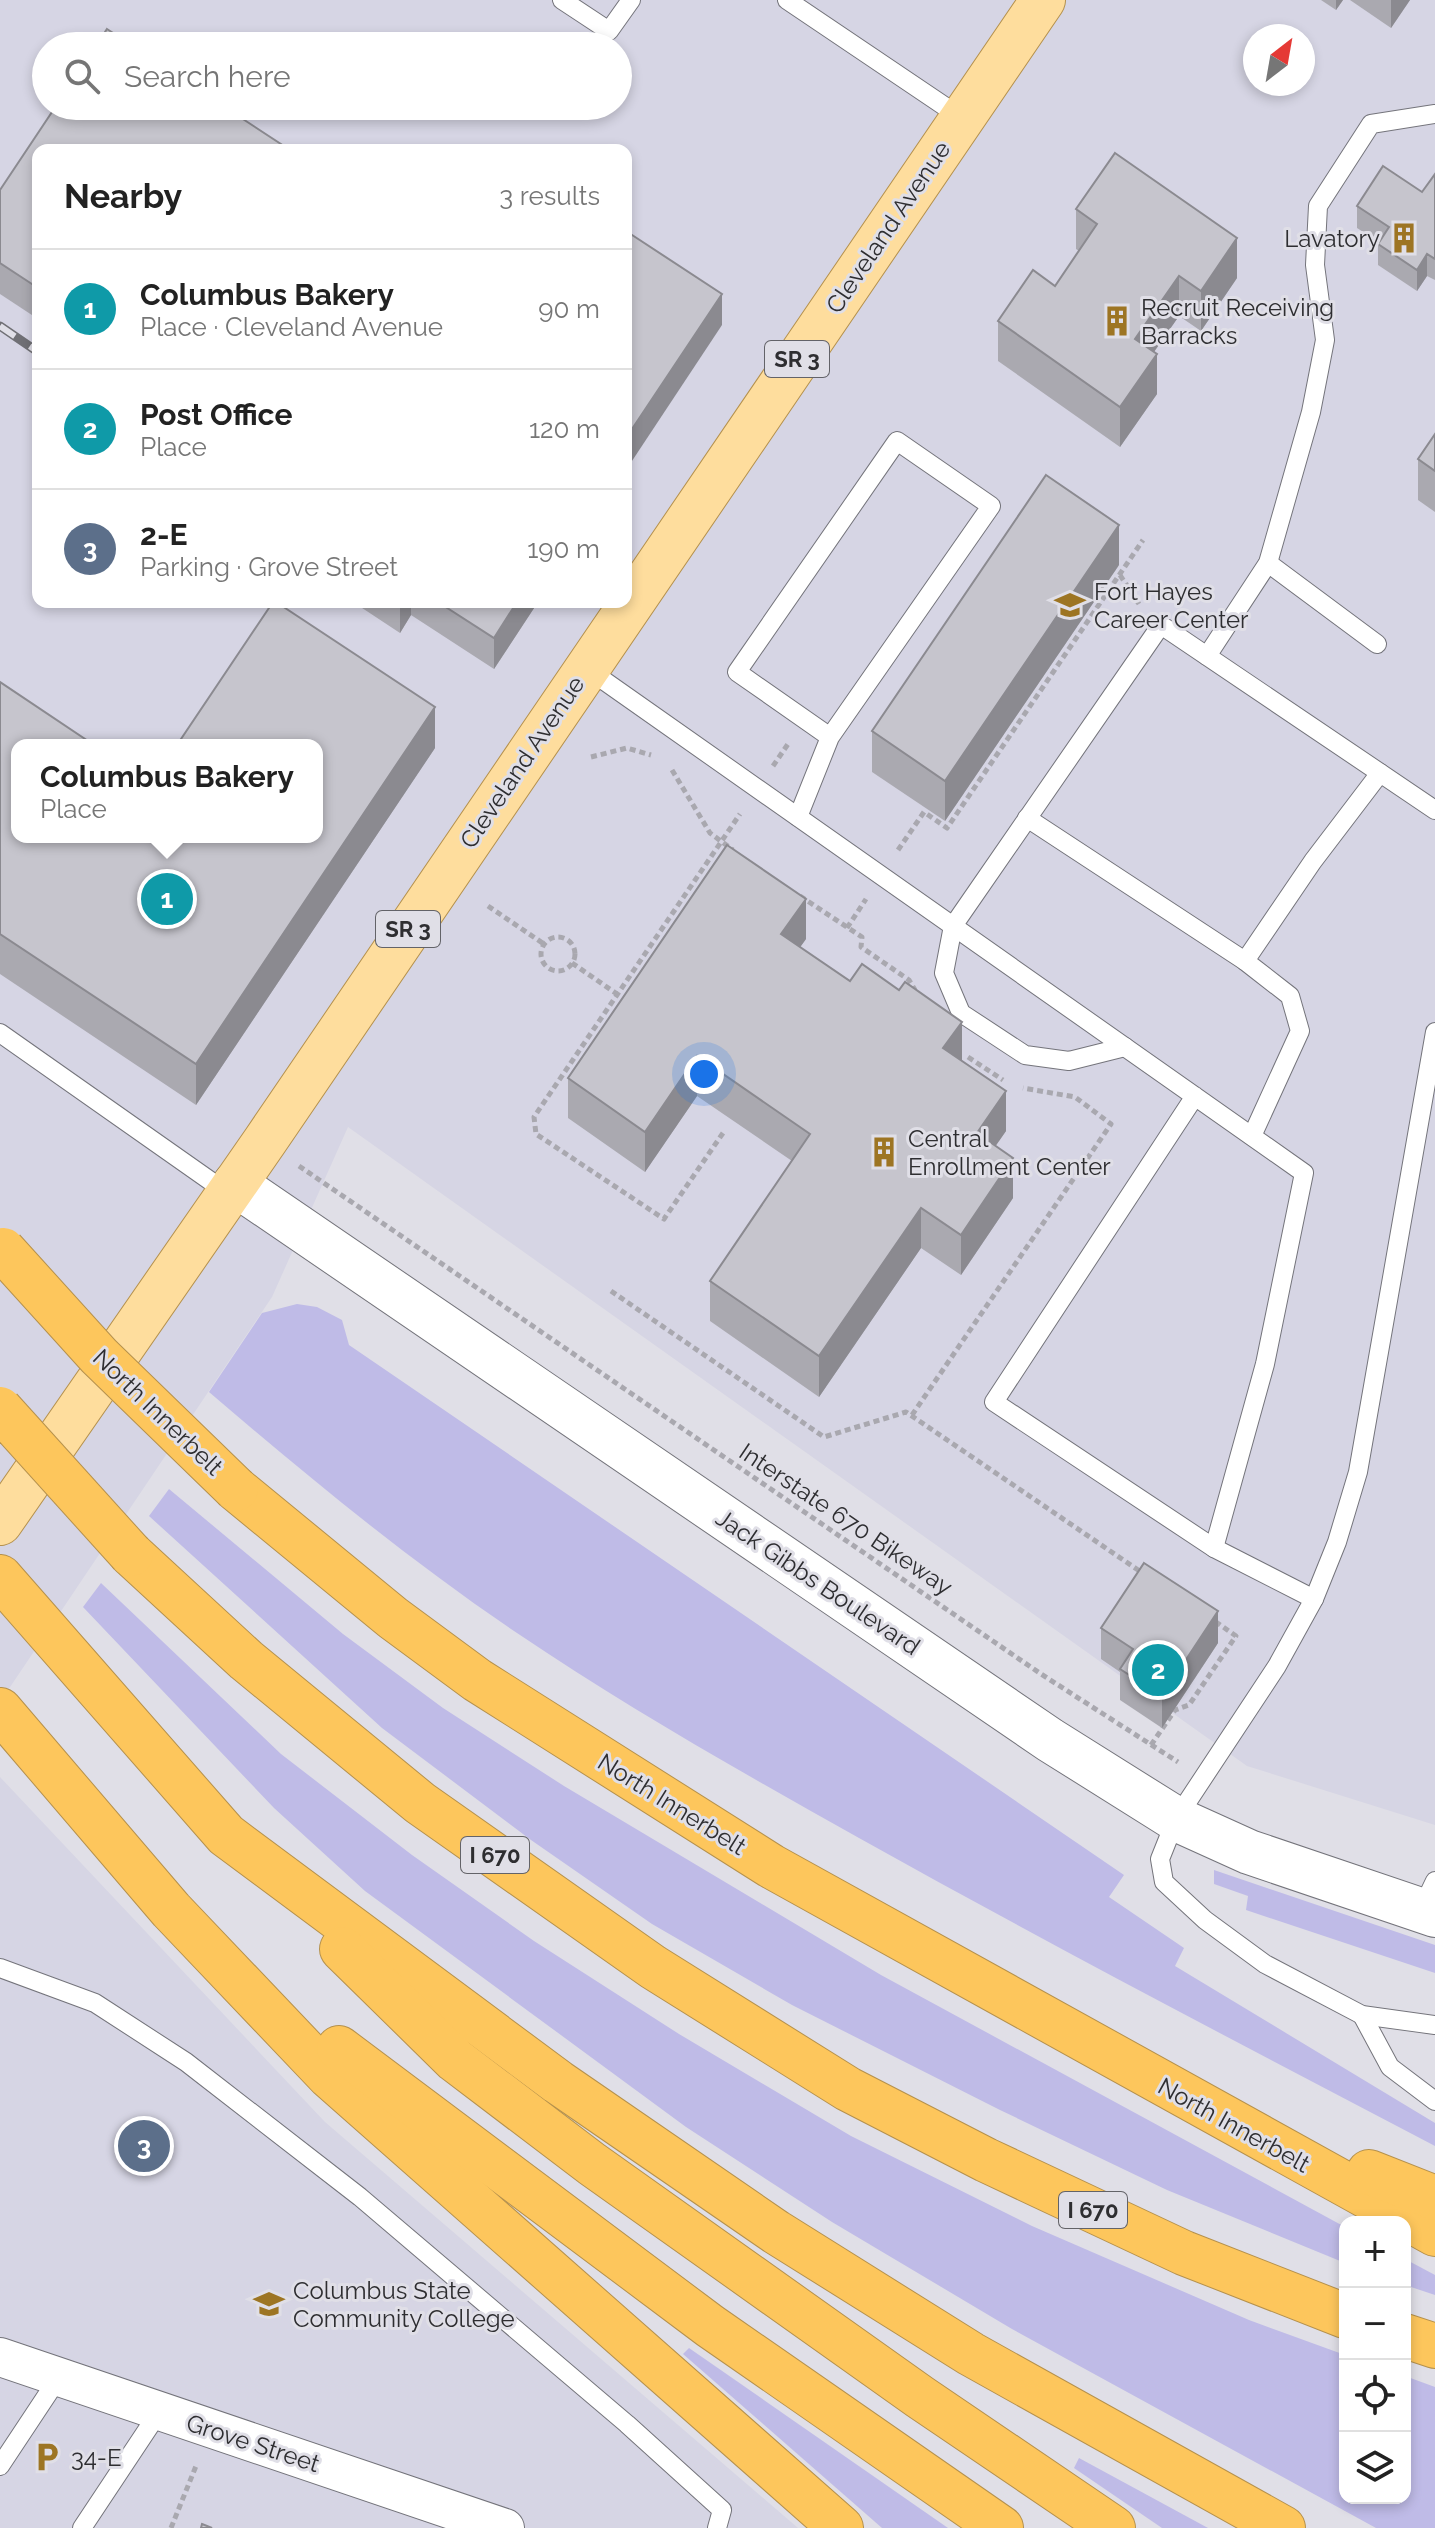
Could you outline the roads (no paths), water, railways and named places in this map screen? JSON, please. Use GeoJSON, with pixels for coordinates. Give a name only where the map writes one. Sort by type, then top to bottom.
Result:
{"type":"FeatureCollection","features":[{"type":"Feature","properties":{"kind":"highway","name":"North Innerbelt"},"geometry":{"type":"LineString","coordinates":[[2,1248],[99,1356],[236,1489],[393,1618],[477,1680],[771,1866],[1206,2110],[1435,2234]]}},
{"type":"Feature","properties":{"kind":"highway","name":"I 670"},"geometry":{"type":"LineString","coordinates":[[0,1409],[131,1554],[246,1660],[420,1803],[653,1967],[848,2089],[986,2160],[1184,2253],[1339,2314]]}},
{"type":"Feature","properties":{"kind":"highway"},"geometry":{"type":"LineString","coordinates":[[0,1577],[226,1835],[455,2060],[592,2164],[882,2371],[1113,2528]]}},
{"type":"Feature","properties":{"kind":"highway"},"geometry":{"type":"LineString","coordinates":[[0,1710],[171,1910],[329,2076],[841,2528]]}},
{"type":"Feature","properties":{"kind":"highway"},"geometry":{"type":"LineString","coordinates":[[226,1835],[558,2082],[776,2232],[971,2354],[1283,2528]]}},
{"type":"Feature","properties":{"kind":"highway"},"geometry":{"type":"LineString","coordinates":[[171,1910],[371,2074],[601,2246],[867,2438],[1001,2528]]}},
{"type":"Feature","properties":{"kind":"highway"},"geometry":{"type":"LineString","coordinates":[[1206,2110],[1435,2198]]}},
{"type":"Feature","properties":{"kind":"highway"},"geometry":{"type":"LineString","coordinates":[[1411,2338],[1435,2346]]}},
{"type":"Feature","properties":{"kind":"main road","name":"Cleveland Avenue"},"geometry":{"type":"LineString","coordinates":[[632,601],[1043,0]]}},
{"type":"Feature","properties":{"kind":"main road","name":"Cleveland Avenue"},"geometry":{"type":"LineString","coordinates":[[0,1523],[265,1141],[627,608]]}},
{"type":"Feature","properties":{"kind":"street","name":"Jack Gibbs Boulevard"},"geometry":{"type":"LineString","coordinates":[[232,1189],[1050,1740],[1176,1819],[1249,1852],[1430,1902]]}},
{"type":"Feature","properties":{"kind":"street","name":"Grove Street"},"geometry":{"type":"LineString","coordinates":[[0,2357],[505,2528]]}},
{"type":"Feature","properties":{"kind":"lane"},"geometry":{"type":"LineString","coordinates":[[562,0],[609,31],[631,0]]}},
{"type":"Feature","properties":{"kind":"lane"},"geometry":{"type":"LineString","coordinates":[[787,0],[962,118]]}},
{"type":"Feature","properties":{"kind":"lane"},"geometry":{"type":"LineString","coordinates":[[1207,656],[1268,563],[1311,412],[1325,340],[1315,265],[1318,206],[1371,124],[1435,114]]}},
{"type":"Feature","properties":{"kind":"lane"},"geometry":{"type":"LineString","coordinates":[[798,817],[830,737],[991,506],[897,441],[737,672],[830,737]]}},
{"type":"Feature","properties":{"kind":"lane"},"geometry":{"type":"LineString","coordinates":[[1268,563],[1377,644]]}},
{"type":"Feature","properties":{"kind":"lane"},"geometry":{"type":"LineString","coordinates":[[1125,1047],[1069,1061],[1025,1055],[961,1013],[944,973],[953,926],[1161,625],[1435,810]]}},
{"type":"Feature","properties":{"kind":"lane"},"geometry":{"type":"LineString","coordinates":[[586,668],[1304,1173],[1265,1364],[1214,1548]]}},
{"type":"Feature","properties":{"kind":"lane"},"geometry":{"type":"LineString","coordinates":[[1245,961],[1313,861],[1380,773]]}},
{"type":"Feature","properties":{"kind":"lane"},"geometry":{"type":"LineString","coordinates":[[1027,818],[1245,961],[1290,996],[1300,1031],[1252,1136]]}},
{"type":"Feature","properties":{"kind":"lane"},"geometry":{"type":"LineString","coordinates":[[1435,1032],[1358,1472],[1337,1542],[1314,1599],[1277,1666],[1176,1819],[1160,1859],[1164,1882],[1205,1920],[1265,1964],[1362,2015],[1435,2025]]}},
{"type":"Feature","properties":{"kind":"lane"},"geometry":{"type":"LineString","coordinates":[[0,1033],[232,1189]]}},
{"type":"Feature","properties":{"kind":"lane"},"geometry":{"type":"LineString","coordinates":[[1195,1096],[994,1402],[1214,1548],[1314,1599]]}},
{"type":"Feature","properties":{"kind":"lane"},"geometry":{"type":"LineString","coordinates":[[0,1968],[95,2003],[208,2078],[360,2197],[627,2424],[722,2510],[717,2528]]}},
{"type":"Feature","properties":{"kind":"lane"},"geometry":{"type":"LineString","coordinates":[[1362,2015],[1390,2067],[1435,2101]]}},
{"type":"Feature","properties":{"kind":"lane"},"geometry":{"type":"LineString","coordinates":[[0,2466],[59,2377]]}},
{"type":"Feature","properties":{"kind":"lane"},"geometry":{"type":"LineString","coordinates":[[82,2528],[159,2412]]}},
{"type":"Feature","properties":{"kind":"railway"},"geometry":{"type":"LineString","coordinates":[[0,326],[32,348]]}},
{"type":"Feature","properties":{"kind":"place","name":"Lavatory"},"geometry":{"type":"Point","coordinates":[1404,238]}},
{"type":"Feature","properties":{"kind":"place","name":"Recruit Receiving Barracks"},"geometry":{"type":"Point","coordinates":[1117,321]}},
{"type":"Feature","properties":{"kind":"place","name":"Fort Hayes Career Center"},"geometry":{"type":"Point","coordinates":[1070,605]}},
{"type":"Feature","properties":{"kind":"place","name":"Columbus Bakery"},"geometry":{"type":"Point","coordinates":[167,899]}},
{"type":"Feature","properties":{"kind":"place","name":"Central Enrollment Center"},"geometry":{"type":"Point","coordinates":[884,1152]}},
{"type":"Feature","properties":{"kind":"place","name":"Post Office"},"geometry":{"type":"Point","coordinates":[1158,1670]}},
{"type":"Feature","properties":{"kind":"place","name":"2-E"},"geometry":{"type":"Point","coordinates":[144,2146]}},
{"type":"Feature","properties":{"kind":"place","name":"Columbus State Community College"},"geometry":{"type":"Point","coordinates":[269,2304]}},
{"type":"Feature","properties":{"kind":"place","name":"34-E"},"geometry":{"type":"Point","coordinates":[47,2457]}}]}
